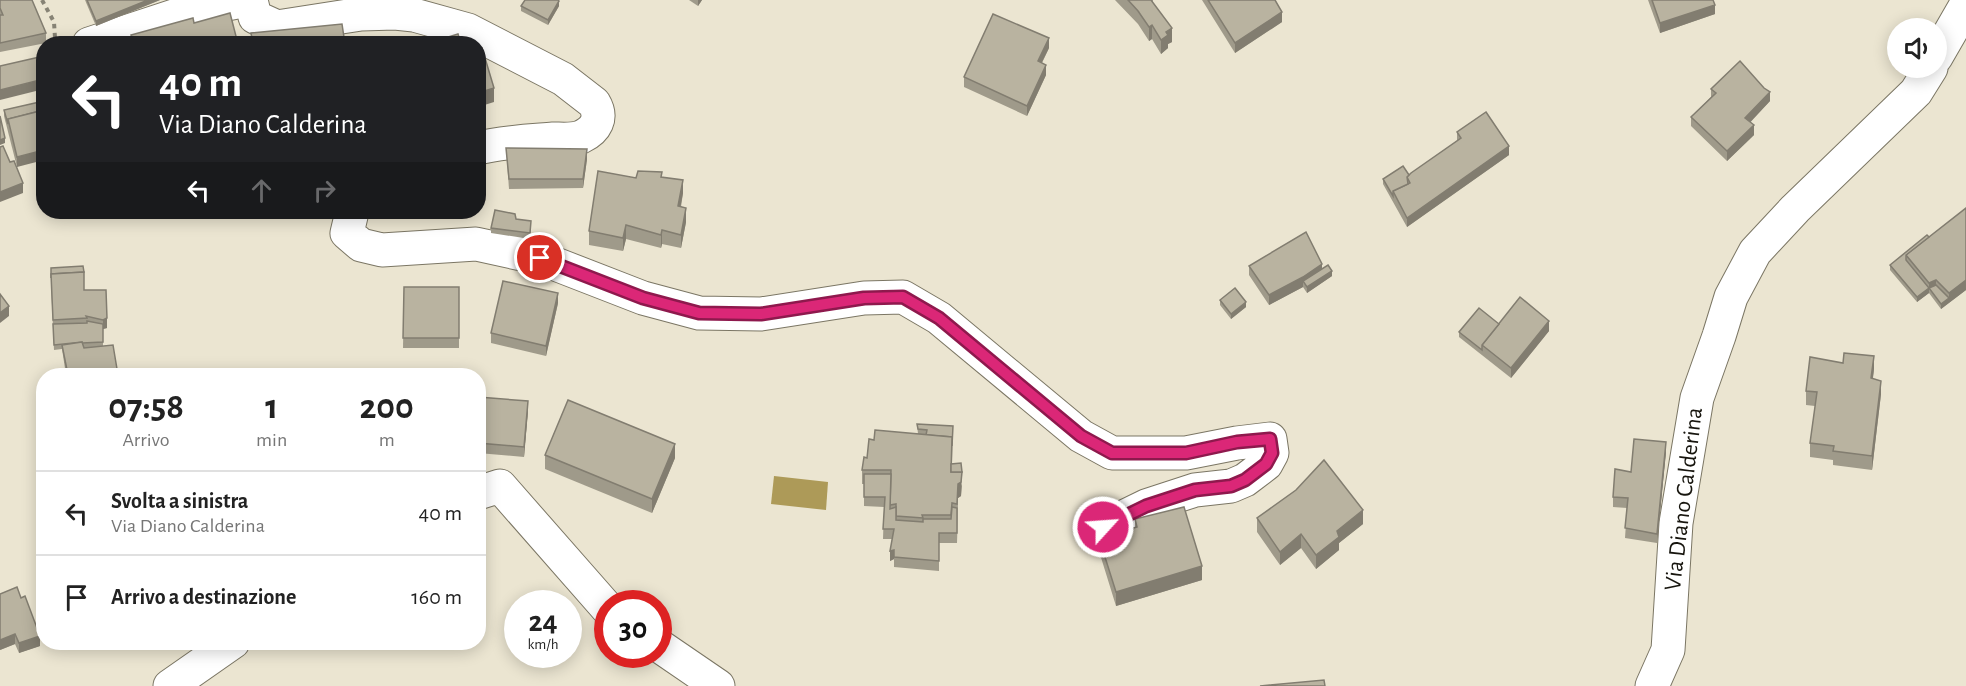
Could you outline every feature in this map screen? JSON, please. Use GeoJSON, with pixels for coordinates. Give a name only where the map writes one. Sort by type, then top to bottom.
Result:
{"type":"FeatureCollection","features":[{"type":"Feature","properties":{"kind":"street"},"geometry":{"type":"LineString","coordinates":[[113,36],[186,12],[249,0],[255,17],[277,27],[361,14],[395,13],[414,15],[468,30],[480,36]]}},
{"type":"Feature","properties":{"kind":"street"},"geometry":{"type":"LineString","coordinates":[[1947,38],[1966,5]]}},
{"type":"Feature","properties":{"kind":"street"},"geometry":{"type":"LineString","coordinates":[[486,39],[563,79],[594,103],[599,121],[597,126],[580,137],[500,143],[486,146]]}},
{"type":"Feature","properties":{"kind":"street","name":"Via Diano Calderina"},"geometry":{"type":"LineString","coordinates":[[1652,686],[1668,650],[1676,523],[1697,398],[1731,297],[1755,252],[1831,172],[1916,92],[1925,78]]}},
{"type":"Feature","properties":{"kind":"street"},"geometry":{"type":"LineString","coordinates":[[350,219],[346,233],[362,245],[381,250],[476,244],[540,258],[643,298],[699,313],[761,314],[864,298],[903,297],[939,318],[1081,436],[1112,453],[1186,453],[1237,442],[1270,439],[1272,453],[1266,464],[1245,480],[1231,486],[1195,490],[1146,506],[1103,527]]}},
{"type":"Feature","properties":{"kind":"street"},"geometry":{"type":"LineString","coordinates":[[486,490],[500,486],[594,593]]}},
{"type":"Feature","properties":{"kind":"street"},"geometry":{"type":"LineString","coordinates":[[170,686],[222,650]]}},
{"type":"Feature","properties":{"kind":"street"},"geometry":{"type":"LineString","coordinates":[[672,655],[718,686]]}},
{"type":"Feature","properties":{"kind":"path"},"geometry":{"type":"LineString","coordinates":[[42,0],[54,22],[55,36]]}},
{"type":"Feature","properties":{"kind":"shaded area"},"geometry":{"type":"Polygon","coordinates":[[[774,476],[828,482],[826,510],[771,504],[774,476]]]}},
{"type":"Feature","properties":{"kind":"building"},"geometry":{"type":"Polygon","coordinates":[[[0,0],[32,0],[46,33],[0,43],[0,15],[3,15],[0,0]]]}},
{"type":"Feature","properties":{"kind":"building"},"geometry":{"type":"Polygon","coordinates":[[[87,0],[148,0],[96,21],[87,0]]]}},
{"type":"Feature","properties":{"kind":"building"},"geometry":{"type":"Polygon","coordinates":[[[525,0],[559,1],[548,20],[521,6],[525,0]]]}},
{"type":"Feature","properties":{"kind":"building"},"geometry":{"type":"Polygon","coordinates":[[[1128,0],[1151,0],[1172,28],[1166,32],[1168,35],[1161,40],[1152,25],[1149,27],[1128,0]]]}},
{"type":"Feature","properties":{"kind":"building"},"geometry":{"type":"Polygon","coordinates":[[[1208,0],[1275,0],[1282,12],[1235,43],[1208,0]]]}},
{"type":"Feature","properties":{"kind":"building"},"geometry":{"type":"Polygon","coordinates":[[[1652,0],[1713,0],[1715,5],[1660,23],[1652,0]]]}},
{"type":"Feature","properties":{"kind":"building"},"geometry":{"type":"Polygon","coordinates":[[[230,13],[236,36],[131,35],[193,18],[194,23],[230,13]]]}},
{"type":"Feature","properties":{"kind":"building"},"geometry":{"type":"Polygon","coordinates":[[[993,14],[1049,38],[1038,61],[1046,65],[1027,106],[964,77],[993,14]]]}},
{"type":"Feature","properties":{"kind":"building"},"geometry":{"type":"Polygon","coordinates":[[[342,24],[344,36],[252,36],[251,33],[342,24]]]}},
{"type":"Feature","properties":{"kind":"building"},"geometry":{"type":"Polygon","coordinates":[[[36,58],[36,81],[0,90],[0,66],[36,58]]]}},
{"type":"Feature","properties":{"kind":"building"},"geometry":{"type":"Polygon","coordinates":[[[486,61],[494,88],[486,90],[486,61]]]}},
{"type":"Feature","properties":{"kind":"building"},"geometry":{"type":"Polygon","coordinates":[[[1740,61],[1770,92],[1745,118],[1754,125],[1727,151],[1691,117],[1716,93],[1711,89],[1740,61]]]}},
{"type":"Feature","properties":{"kind":"building"},"geometry":{"type":"Polygon","coordinates":[[[36,103],[36,112],[8,119],[8,124],[4,110],[36,103]]]}},
{"type":"Feature","properties":{"kind":"building"},"geometry":{"type":"Polygon","coordinates":[[[36,112],[36,152],[17,157],[8,119],[36,112]]]}},
{"type":"Feature","properties":{"kind":"building"},"geometry":{"type":"Polygon","coordinates":[[[1486,112],[1509,146],[1407,218],[1393,191],[1410,183],[1407,177],[1411,173],[1461,138],[1457,132],[1486,112]]]}},
{"type":"Feature","properties":{"kind":"building"},"geometry":{"type":"Polygon","coordinates":[[[0,116],[5,138],[0,140],[0,116]]]}},
{"type":"Feature","properties":{"kind":"building"},"geometry":{"type":"Polygon","coordinates":[[[3,146],[10,162],[14,161],[23,183],[0,192],[0,147],[3,146]]]}},
{"type":"Feature","properties":{"kind":"building"},"geometry":{"type":"Polygon","coordinates":[[[506,148],[587,149],[583,179],[509,179],[506,148]]]}},
{"type":"Feature","properties":{"kind":"building"},"geometry":{"type":"Polygon","coordinates":[[[1403,166],[1409,175],[1408,184],[1393,191],[1393,196],[1383,179],[1403,166]]]}},
{"type":"Feature","properties":{"kind":"building"},"geometry":{"type":"Polygon","coordinates":[[[598,171],[636,178],[638,171],[662,172],[661,177],[683,180],[678,206],[686,208],[681,235],[662,230],[661,235],[626,225],[623,238],[589,231],[598,171]]]}},
{"type":"Feature","properties":{"kind":"building"},"geometry":{"type":"Polygon","coordinates":[[[1966,208],[1966,280],[1949,293],[1936,280],[1929,283],[1906,255],[1966,208]]]}},
{"type":"Feature","properties":{"kind":"building"},"geometry":{"type":"Polygon","coordinates":[[[495,210],[515,214],[516,219],[531,221],[530,233],[491,228],[495,210]]]}},
{"type":"Feature","properties":{"kind":"building"},"geometry":{"type":"Polygon","coordinates":[[[1306,232],[1322,264],[1269,295],[1249,266],[1306,232]]]}},
{"type":"Feature","properties":{"kind":"building"},"geometry":{"type":"Polygon","coordinates":[[[1927,235],[1929,237],[1906,255],[1906,260],[1929,288],[1917,297],[1890,265],[1927,235]]]}},
{"type":"Feature","properties":{"kind":"building"},"geometry":{"type":"Polygon","coordinates":[[[1328,265],[1332,271],[1307,287],[1303,281],[1328,265]]]}},
{"type":"Feature","properties":{"kind":"building"},"geometry":{"type":"Polygon","coordinates":[[[83,266],[84,272],[51,274],[51,268],[83,266]]]}},
{"type":"Feature","properties":{"kind":"building"},"geometry":{"type":"Polygon","coordinates":[[[84,272],[84,290],[106,290],[107,318],[103,320],[86,316],[87,318],[53,320],[51,274],[84,272]]]}},
{"type":"Feature","properties":{"kind":"building"},"geometry":{"type":"Polygon","coordinates":[[[503,281],[558,293],[546,346],[491,333],[503,281]]]}},
{"type":"Feature","properties":{"kind":"building"},"geometry":{"type":"Polygon","coordinates":[[[1936,285],[1949,298],[1941,304],[1929,288],[1936,285]]]}},
{"type":"Feature","properties":{"kind":"building"},"geometry":{"type":"Polygon","coordinates":[[[404,287],[459,287],[459,338],[403,338],[404,287]]]}},
{"type":"Feature","properties":{"kind":"building"},"geometry":{"type":"Polygon","coordinates":[[[1235,288],[1246,302],[1231,314],[1220,300],[1235,288]]]}},
{"type":"Feature","properties":{"kind":"building"},"geometry":{"type":"Polygon","coordinates":[[[0,294],[9,306],[0,313],[0,294]]]}},
{"type":"Feature","properties":{"kind":"building"},"geometry":{"type":"Polygon","coordinates":[[[1520,297],[1549,321],[1511,368],[1482,345],[1520,297]]]}},
{"type":"Feature","properties":{"kind":"building"},"geometry":{"type":"Polygon","coordinates":[[[1479,308],[1499,324],[1482,345],[1482,350],[1459,332],[1479,308]]]}},
{"type":"Feature","properties":{"kind":"building"},"geometry":{"type":"Polygon","coordinates":[[[87,321],[103,324],[103,342],[54,345],[53,324],[87,323],[87,321]]]}},
{"type":"Feature","properties":{"kind":"building"},"geometry":{"type":"Polygon","coordinates":[[[82,342],[84,348],[113,345],[117,368],[67,368],[62,345],[82,342]]]}},
{"type":"Feature","properties":{"kind":"building"},"geometry":{"type":"Polygon","coordinates":[[[1844,353],[1874,356],[1871,378],[1881,381],[1872,456],[1833,451],[1834,446],[1810,443],[1817,392],[1806,391],[1810,357],[1843,363],[1844,353]]]}},
{"type":"Feature","properties":{"kind":"building"},"geometry":{"type":"Polygon","coordinates":[[[486,398],[528,401],[524,447],[486,444],[486,398]]]}},
{"type":"Feature","properties":{"kind":"building"},"geometry":{"type":"Polygon","coordinates":[[[568,400],[675,444],[652,499],[545,455],[568,400]]]}},
{"type":"Feature","properties":{"kind":"building"},"geometry":{"type":"Polygon","coordinates":[[[917,424],[953,426],[952,446],[952,437],[926,435],[927,430],[918,429],[917,424]]]}},
{"type":"Feature","properties":{"kind":"building"},"geometry":{"type":"Polygon","coordinates":[[[875,430],[952,437],[951,472],[962,472],[961,482],[958,484],[957,504],[952,503],[951,515],[922,515],[923,518],[896,516],[896,504],[890,505],[891,470],[862,470],[864,457],[867,458],[869,439],[874,440],[875,430]]]}},
{"type":"Feature","properties":{"kind":"building"},"geometry":{"type":"Polygon","coordinates":[[[1634,439],[1666,442],[1657,534],[1625,528],[1628,498],[1613,497],[1615,469],[1631,472],[1634,439]]]}},
{"type":"Feature","properties":{"kind":"building"},"geometry":{"type":"Polygon","coordinates":[[[1324,460],[1363,510],[1337,531],[1339,537],[1316,555],[1301,534],[1280,552],[1257,518],[1296,490],[1324,460]]]}},
{"type":"Feature","properties":{"kind":"building"},"geometry":{"type":"Polygon","coordinates":[[[961,463],[962,472],[951,472],[951,464],[961,463]]]}},
{"type":"Feature","properties":{"kind":"building"},"geometry":{"type":"Polygon","coordinates":[[[864,474],[891,474],[890,509],[896,507],[896,520],[923,522],[923,519],[951,519],[952,507],[957,508],[957,533],[939,533],[939,561],[894,557],[894,550],[890,551],[894,529],[883,529],[885,497],[864,497],[864,474]]]}},
{"type":"Feature","properties":{"kind":"building"},"geometry":{"type":"Polygon","coordinates":[[[1184,507],[1202,566],[1116,592],[1099,538],[1137,527],[1135,519],[1184,507]]]}},
{"type":"Feature","properties":{"kind":"building"},"geometry":{"type":"Polygon","coordinates":[[[17,587],[21,598],[25,596],[36,625],[36,637],[19,643],[15,634],[0,640],[0,594],[17,587]]]}},
{"type":"Feature","properties":{"kind":"building"},"geometry":{"type":"Polygon","coordinates":[[[1324,680],[1325,686],[1260,686],[1324,680]]]}},
{"type":"Feature","properties":{"kind":"route"},"geometry":{"type":"LineString","coordinates":[[540,258],[643,298],[699,313],[761,314],[864,298],[903,297],[939,318],[1081,436],[1112,453],[1186,453],[1237,442],[1270,439],[1272,453],[1266,464],[1245,480],[1231,486],[1195,490],[1146,506],[1103,527]]}}]}
